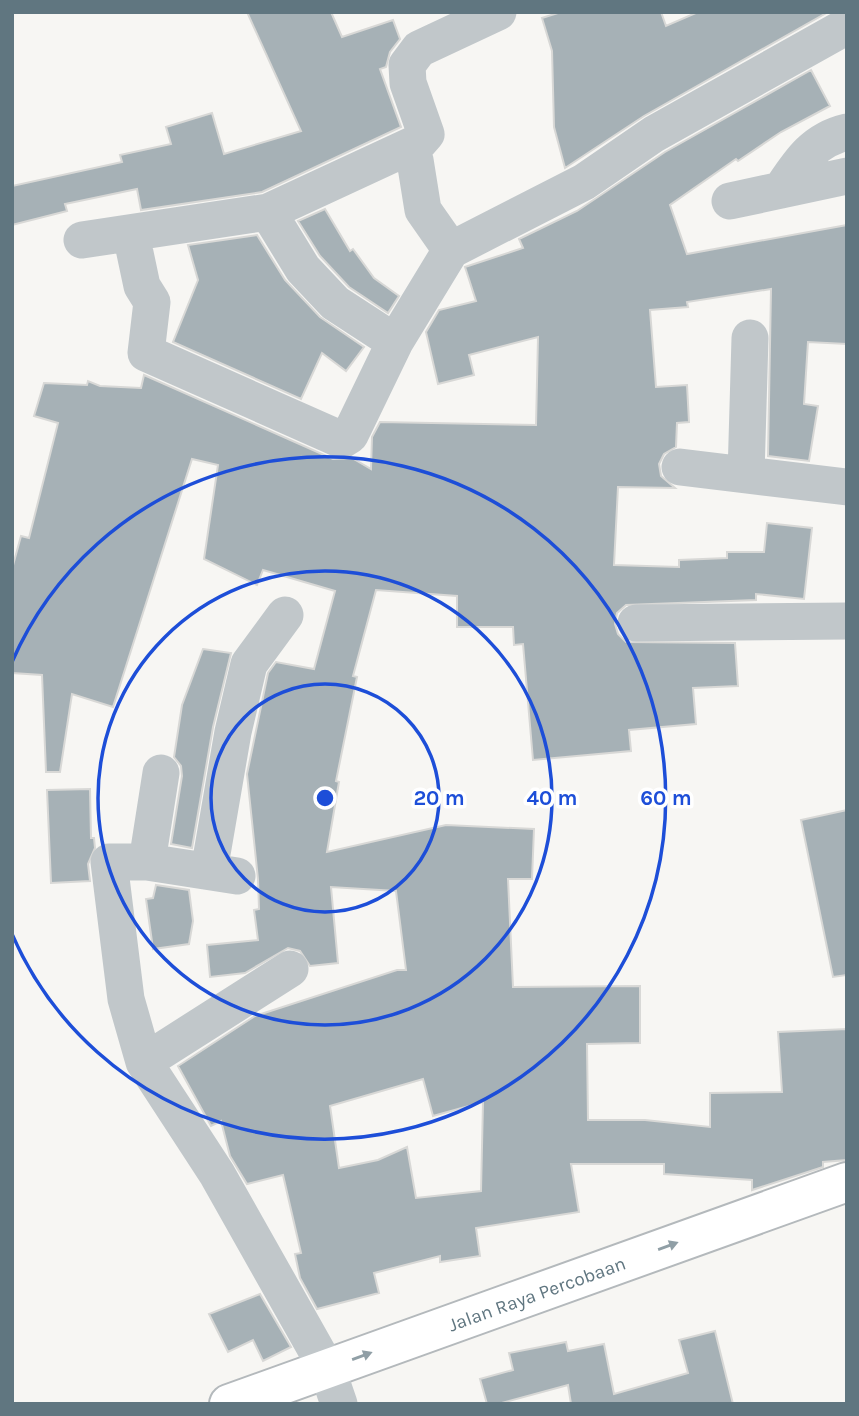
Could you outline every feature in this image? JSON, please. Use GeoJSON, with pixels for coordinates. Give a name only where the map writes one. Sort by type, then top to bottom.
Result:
{"type":"FeatureCollection","features":[{"type":"Feature","properties":{"kind":"highway","name":"Jalan Raya Percobaan"},"geometry":{"type":"LineString","coordinates":[[229,1404],[333,1386],[847,1182]]}},
{"type":"Feature","properties":{"kind":"street"},"geometry":{"type":"LineString","coordinates":[[82,240],[268,212],[407,148],[426,134],[408,83],[407,65],[419,49],[498,12]]}},
{"type":"Feature","properties":{"kind":"street"},"geometry":{"type":"LineString","coordinates":[[131,234],[142,286],[152,302],[146,353],[342,440],[350,435],[395,342],[451,250],[584,182],[654,134],[847,26]]}},
{"type":"Feature","properties":{"kind":"street"},"geometry":{"type":"LineString","coordinates":[[780,190],[805,153],[821,141],[847,132]]}},
{"type":"Feature","properties":{"kind":"street"},"geometry":{"type":"LineString","coordinates":[[407,148],[415,160],[423,210],[451,250]]}},
{"type":"Feature","properties":{"kind":"street"},"geometry":{"type":"LineString","coordinates":[[730,201],[847,176]]}},
{"type":"Feature","properties":{"kind":"street"},"geometry":{"type":"LineString","coordinates":[[268,212],[288,248],[319,288],[335,303],[395,342]]}},
{"type":"Feature","properties":{"kind":"street"},"geometry":{"type":"LineString","coordinates":[[746,475],[750,338]]}},
{"type":"Feature","properties":{"kind":"street"},"geometry":{"type":"LineString","coordinates":[[680,467],[847,487]]}},
{"type":"Feature","properties":{"kind":"street"},"geometry":{"type":"LineString","coordinates":[[285,615],[249,664],[233,732],[223,874],[147,862],[109,862],[126,999],[144,1062],[217,1174],[333,1386]]}},
{"type":"Feature","properties":{"kind":"street"},"geometry":{"type":"LineString","coordinates":[[636,623],[847,621]]}},
{"type":"Feature","properties":{"kind":"street"},"geometry":{"type":"LineString","coordinates":[[147,862],[161,772]]}},
{"type":"Feature","properties":{"kind":"street"},"geometry":{"type":"LineString","coordinates":[[144,1062],[290,969]]}},
{"type":"Feature","properties":{"kind":"building"},"geometry":{"type":"Polygon","coordinates":[[[247,12],[331,12],[342,37],[393,20],[400,39],[390,52],[386,67],[380,69],[401,127],[262,192],[141,210],[137,189],[65,204],[67,211],[12,225],[12,186],[122,162],[120,155],[171,144],[166,127],[212,113],[224,154],[301,131],[247,12]]]}},
{"type":"Feature","properties":{"kind":"building"},"geometry":{"type":"Polygon","coordinates":[[[561,12],[661,12],[666,26],[698,12],[828,12],[644,116],[565,168],[554,127],[552,51],[542,18],[561,12]]]}},
{"type":"Feature","properties":{"kind":"building"},"geometry":{"type":"Polygon","coordinates":[[[811,70],[830,106],[781,132],[738,161],[736,159],[670,205],[687,254],[847,225],[847,344],[808,342],[804,404],[818,406],[809,461],[768,456],[771,289],[687,302],[688,307],[650,310],[656,387],[687,385],[689,422],[677,423],[676,447],[664,454],[659,464],[661,476],[675,488],[618,487],[614,565],[679,567],[679,560],[727,558],[727,552],[764,552],[767,523],[812,528],[804,599],[756,594],[756,600],[626,605],[617,613],[615,624],[618,634],[626,642],[735,643],[738,686],[693,688],[696,724],[629,730],[631,751],[533,760],[523,644],[514,645],[513,627],[457,627],[457,596],[376,590],[353,676],[357,677],[336,781],[339,782],[327,852],[446,825],[534,829],[532,879],[508,879],[513,987],[640,986],[640,1043],[587,1044],[588,1120],[645,1120],[710,1127],[710,1093],[782,1092],[778,1032],[847,1029],[847,1160],[823,1162],[823,1167],[752,1190],[752,1180],[664,1174],[664,1164],[571,1164],[579,1212],[476,1228],[480,1256],[440,1262],[440,1256],[374,1273],[379,1293],[317,1309],[300,1278],[295,1254],[301,1253],[283,1175],[247,1184],[230,1156],[221,1121],[211,1126],[178,1066],[255,1016],[397,970],[406,970],[396,891],[331,887],[338,963],[310,966],[300,951],[288,948],[245,973],[210,977],[207,945],[258,940],[254,910],[259,909],[258,879],[247,774],[268,673],[276,662],[314,669],[335,591],[263,570],[257,585],[204,559],[218,465],[192,459],[113,707],[72,694],[60,772],[46,772],[42,675],[12,673],[12,569],[21,536],[29,538],[58,423],[34,416],[44,383],[87,385],[88,381],[100,386],[141,388],[144,375],[333,459],[352,458],[371,469],[372,437],[380,422],[536,425],[538,337],[469,355],[474,375],[438,384],[426,332],[439,310],[476,301],[465,267],[523,248],[519,239],[577,211],[665,152],[811,70]],[[423,1079],[330,1106],[339,1168],[378,1160],[407,1147],[416,1198],[481,1191],[483,1102],[433,1116],[423,1079]]]}},
{"type":"Feature","properties":{"kind":"building"},"geometry":{"type":"Polygon","coordinates":[[[325,209],[350,251],[353,249],[374,278],[399,296],[388,313],[349,287],[320,256],[298,221],[325,209]]]}},
{"type":"Feature","properties":{"kind":"building"},"geometry":{"type":"Polygon","coordinates":[[[257,235],[285,280],[320,317],[364,347],[346,371],[322,353],[301,399],[173,342],[198,280],[188,245],[257,235]]]}},
{"type":"Feature","properties":{"kind":"building"},"geometry":{"type":"Polygon","coordinates":[[[203,649],[231,653],[213,727],[192,848],[171,844],[182,776],[181,766],[174,757],[182,705],[203,649]]]}},
{"type":"Feature","properties":{"kind":"building"},"geometry":{"type":"Polygon","coordinates":[[[90,789],[91,838],[94,838],[95,848],[88,864],[90,881],[51,883],[47,790],[90,789]]]}},
{"type":"Feature","properties":{"kind":"building"},"geometry":{"type":"Polygon","coordinates":[[[847,810],[847,975],[833,977],[801,820],[847,810]]]}},
{"type":"Feature","properties":{"kind":"building"},"geometry":{"type":"Polygon","coordinates":[[[156,885],[189,890],[193,921],[189,944],[153,949],[146,899],[153,898],[156,885]]]}},
{"type":"Feature","properties":{"kind":"building"},"geometry":{"type":"Polygon","coordinates":[[[260,1294],[291,1347],[263,1361],[253,1340],[228,1352],[209,1314],[260,1294]]]}},
{"type":"Feature","properties":{"kind":"building"},"geometry":{"type":"Polygon","coordinates":[[[715,1331],[733,1404],[571,1404],[568,1385],[498,1404],[487,1404],[480,1379],[513,1370],[509,1353],[566,1342],[568,1351],[604,1344],[614,1394],[688,1373],[679,1340],[715,1331]]]}}]}
